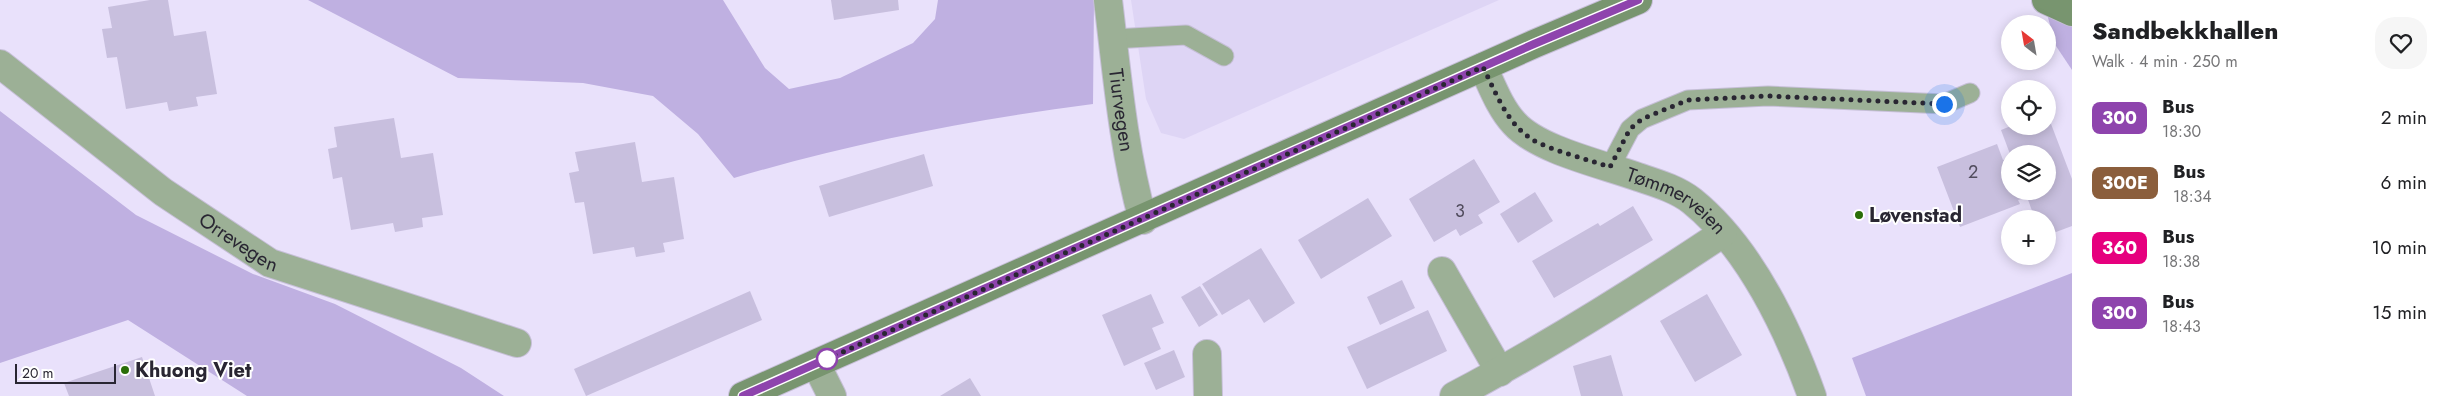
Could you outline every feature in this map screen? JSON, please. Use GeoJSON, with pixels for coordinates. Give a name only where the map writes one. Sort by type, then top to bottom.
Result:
{"type":"FeatureCollection","features":[{"type":"Feature","properties":{"kind":"main road"},"geometry":{"type":"LineString","coordinates":[[743,396],[1638,0]]}},
{"type":"Feature","properties":{"kind":"main road"},"geometry":{"type":"LineString","coordinates":[[2046,0],[2072,12]]}},
{"type":"Feature","properties":{"kind":"street","name":"Tiurvegen"},"geometry":{"type":"LineString","coordinates":[[1108,0],[1125,143],[1132,180],[1143,220]]}},
{"type":"Feature","properties":{"kind":"street","name":"Orrevegen"},"geometry":{"type":"LineString","coordinates":[[0,64],[163,192],[270,263],[517,342]]}},
{"type":"Feature","properties":{"kind":"street","name":"Tømmerveien"},"geometry":{"type":"LineString","coordinates":[[1483,67],[1505,110],[1514,123],[1533,140],[1667,187],[1692,201],[1724,233],[1758,279],[1800,363],[1812,396]]}},
{"type":"Feature","properties":{"kind":"street"},"geometry":{"type":"LineString","coordinates":[[1454,396],[1500,372],[1724,233]]}},
{"type":"Feature","properties":{"kind":"street"},"geometry":{"type":"LineString","coordinates":[[1442,271],[1500,372]]}},
{"type":"Feature","properties":{"kind":"street"},"geometry":{"type":"LineString","coordinates":[[1207,354],[1208,396]]}},
{"type":"Feature","properties":{"kind":"street"},"geometry":{"type":"LineString","coordinates":[[816,364],[832,396]]}},
{"type":"Feature","properties":{"kind":"lane"},"geometry":{"type":"LineString","coordinates":[[1113,39],[1186,35],[1224,56]]}},
{"type":"Feature","properties":{"kind":"lane"},"geometry":{"type":"LineString","coordinates":[[1610,167],[1630,129],[1642,119],[1688,100],[1768,96],[1944,104],[1970,93]]}},
{"type":"Feature","properties":{"kind":"shaded area"},"geometry":{"type":"Polygon","coordinates":[[[308,0],[723,0],[765,68],[789,89],[840,78],[913,43],[935,19],[938,0],[1094,0],[1093,104],[1002,117],[867,143],[734,178],[698,134],[653,96],[583,83],[458,78],[308,0]]]}},
{"type":"Feature","properties":{"kind":"shaded area"},"geometry":{"type":"Polygon","coordinates":[[[1131,0],[1499,0],[1184,139],[1161,133],[1146,99],[1131,0]]]}},
{"type":"Feature","properties":{"kind":"shaded area"},"geometry":{"type":"Polygon","coordinates":[[[2043,0],[2072,0],[2072,70],[2056,46],[2056,15],[2047,15],[2043,0]]]}},
{"type":"Feature","properties":{"kind":"shaded area"},"geometry":{"type":"Polygon","coordinates":[[[0,111],[136,215],[253,274],[335,304],[461,368],[504,396],[247,396],[128,320],[0,363],[0,111]]]}},
{"type":"Feature","properties":{"kind":"shaded area"},"geometry":{"type":"Polygon","coordinates":[[[2072,273],[2072,396],[1866,396],[1852,358],[2072,273]]]}},
{"type":"Feature","properties":{"kind":"building"},"geometry":{"type":"Polygon","coordinates":[[[150,0],[168,0],[174,36],[206,31],[217,94],[196,97],[198,106],[169,111],[167,102],[126,109],[117,57],[107,58],[102,29],[112,28],[108,7],[150,0]]]}},
{"type":"Feature","properties":{"kind":"building"},"geometry":{"type":"Polygon","coordinates":[[[831,0],[898,0],[899,10],[834,20],[831,0]]]}},
{"type":"Feature","properties":{"kind":"building"},"geometry":{"type":"Polygon","coordinates":[[[394,118],[401,158],[433,153],[443,215],[422,218],[423,227],[395,232],[393,223],[351,230],[342,177],[333,179],[328,149],[337,147],[334,127],[394,118]]]}},
{"type":"Feature","properties":{"kind":"building"},"geometry":{"type":"Polygon","coordinates":[[[2003,135],[2055,135],[2072,179],[2072,226],[2056,232],[2056,210],[2032,210],[2028,200],[2056,200],[2056,145],[2007,145],[2003,135]]]}},
{"type":"Feature","properties":{"kind":"building"},"geometry":{"type":"Polygon","coordinates":[[[635,142],[642,182],[674,177],[684,239],[663,243],[665,252],[636,257],[634,247],[593,254],[584,202],[575,203],[569,173],[579,171],[575,152],[635,142]]]}},
{"type":"Feature","properties":{"kind":"building"},"geometry":{"type":"Polygon","coordinates":[[[1997,144],[2001,155],[2001,200],[2018,200],[2020,204],[1960,227],[1937,167],[1997,144]]]}},
{"type":"Feature","properties":{"kind":"building"},"geometry":{"type":"Polygon","coordinates":[[[924,154],[933,186],[829,217],[819,186],[924,154]]]}},
{"type":"Feature","properties":{"kind":"building"},"geometry":{"type":"Polygon","coordinates":[[[1474,159],[1500,202],[1478,215],[1483,223],[1460,236],[1456,229],[1434,242],[1409,199],[1474,159]]]}},
{"type":"Feature","properties":{"kind":"building"},"geometry":{"type":"Polygon","coordinates":[[[1535,192],[1553,221],[1518,243],[1500,214],[1535,192]]]}},
{"type":"Feature","properties":{"kind":"building"},"geometry":{"type":"Polygon","coordinates":[[[1368,198],[1392,236],[1321,279],[1298,240],[1368,198]]]}},
{"type":"Feature","properties":{"kind":"building"},"geometry":{"type":"Polygon","coordinates":[[[1633,206],[1653,240],[1554,298],[1532,261],[1598,223],[1600,226],[1633,206]]]}},
{"type":"Feature","properties":{"kind":"building"},"geometry":{"type":"Polygon","coordinates":[[[1261,248],[1295,303],[1264,323],[1249,299],[1222,315],[1202,284],[1261,248]]]}},
{"type":"Feature","properties":{"kind":"building"},"geometry":{"type":"Polygon","coordinates":[[[1402,280],[1415,308],[1380,325],[1367,297],[1402,280]]]}},
{"type":"Feature","properties":{"kind":"building"},"geometry":{"type":"Polygon","coordinates":[[[1200,286],[1218,315],[1199,327],[1181,297],[1200,286]]]}},
{"type":"Feature","properties":{"kind":"building"},"geometry":{"type":"Polygon","coordinates":[[[750,291],[762,320],[586,396],[574,369],[750,291]]]}},
{"type":"Feature","properties":{"kind":"building"},"geometry":{"type":"Polygon","coordinates":[[[1151,294],[1164,323],[1152,328],[1161,349],[1124,366],[1102,315],[1151,294]]]}},
{"type":"Feature","properties":{"kind":"building"},"geometry":{"type":"Polygon","coordinates":[[[1707,294],[1742,355],[1695,382],[1660,321],[1707,294]]]}},
{"type":"Feature","properties":{"kind":"building"},"geometry":{"type":"Polygon","coordinates":[[[1428,310],[1447,351],[1367,389],[1347,347],[1428,310]]]}},
{"type":"Feature","properties":{"kind":"building"},"geometry":{"type":"Polygon","coordinates":[[[1174,350],[1185,377],[1156,390],[1144,363],[1174,350]]]}},
{"type":"Feature","properties":{"kind":"building"},"geometry":{"type":"Polygon","coordinates":[[[1611,355],[1623,396],[1581,396],[1573,366],[1611,355]]]}},
{"type":"Feature","properties":{"kind":"building","name":"Khuong Viet"},"geometry":{"type":"Polygon","coordinates":[[[142,357],[155,396],[69,396],[64,383],[142,357]]]}},
{"type":"Feature","properties":{"kind":"building"},"geometry":{"type":"Polygon","coordinates":[[[970,378],[981,396],[940,396],[970,378]]]}},
{"type":"Feature","properties":{"kind":"bus line","name":"300"},"geometry":{"type":"LineString","coordinates":[[743,396],[1143,220],[1594,17],[1638,0]]}},
{"type":"Feature","properties":{"kind":"place","name":"Løvenstad"},"geometry":{"type":"Point","coordinates":[1859,215]}},
{"type":"Feature","properties":{"kind":"place","name":"Khuong Viet"},"geometry":{"type":"Point","coordinates":[125,370]}},
{"type":"Feature","properties":{"kind":"route"},"geometry":{"type":"LineString","coordinates":[[827,359],[1143,220],[1483,67],[1501,104],[1514,123],[1533,140],[1610,167],[1630,129],[1642,119],[1655,112],[1688,100],[1768,96],[1944,104]]}}]}
